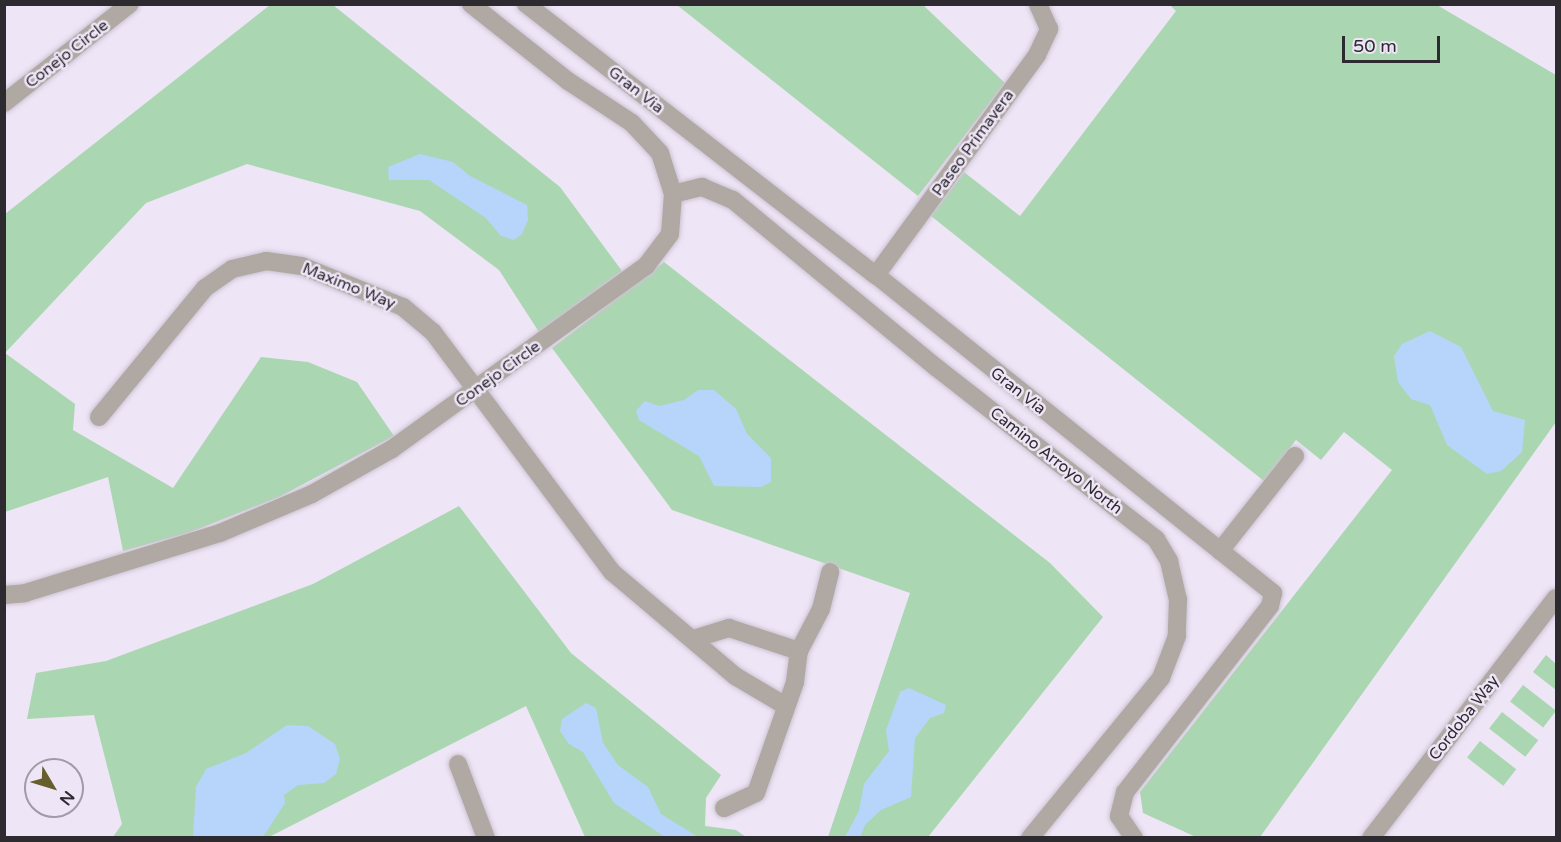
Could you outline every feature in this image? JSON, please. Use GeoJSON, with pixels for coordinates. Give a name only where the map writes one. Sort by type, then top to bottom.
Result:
{"type":"FeatureCollection","features":[{"type":"Feature","properties":{"kind":"street","name":"Conejo Circle"},"geometry":{"type":"LineString","coordinates":[[4,103],[130,4]]}},
{"type":"Feature","properties":{"kind":"street","name":"Conejo Circle"},"geometry":{"type":"LineString","coordinates":[[4,595],[24,593],[219,533],[312,494],[392,449],[646,266],[670,234],[672,194],[660,153],[632,123],[568,81],[471,4]]}},
{"type":"Feature","properties":{"kind":"street","name":"Gran Via"},"geometry":{"type":"LineString","coordinates":[[526,4],[876,275],[1273,593],[1270,606],[1125,792],[1119,816],[1134,837]]}},
{"type":"Feature","properties":{"kind":"street","name":"Paseo Primavera"},"geometry":{"type":"LineString","coordinates":[[876,275],[1036,55],[1049,29],[1038,4]]}},
{"type":"Feature","properties":{"kind":"street","name":"Camino Arroyo North"},"geometry":{"type":"LineString","coordinates":[[672,194],[702,187],[733,200],[937,369],[1156,539],[1169,561],[1178,599],[1177,636],[1161,678],[1030,837]]}},
{"type":"Feature","properties":{"kind":"street","name":"Maximo Way"},"geometry":{"type":"LineString","coordinates":[[99,417],[205,288],[232,269],[266,261],[302,266],[403,308],[434,332],[612,572],[735,676],[784,705]]}},
{"type":"Feature","properties":{"kind":"street"},"geometry":{"type":"LineString","coordinates":[[1220,551],[1295,456]]}},
{"type":"Feature","properties":{"kind":"street"},"geometry":{"type":"LineString","coordinates":[[724,808],[756,793],[784,705],[795,682],[799,651],[821,609],[830,572]]}},
{"type":"Feature","properties":{"kind":"street","name":"Cordoba Way"},"geometry":{"type":"LineString","coordinates":[[1371,837],[1557,598]]}},
{"type":"Feature","properties":{"kind":"street"},"geometry":{"type":"LineString","coordinates":[[693,639],[729,628],[799,651]]}},
{"type":"Feature","properties":{"kind":"street"},"geometry":{"type":"LineString","coordinates":[[458,764],[486,837]]}},
{"type":"Feature","properties":{"kind":"green space"},"geometry":{"type":"Polygon","coordinates":[[[270,5],[333,5],[560,187],[622,271],[539,332],[499,270],[420,211],[247,164],[146,203],[5,353],[5,214],[270,5]]]}},
{"type":"Feature","properties":{"kind":"green space"},"geometry":{"type":"Polygon","coordinates":[[[677,5],[923,5],[1005,83],[918,196],[677,5]]]}},
{"type":"Feature","properties":{"kind":"green space"},"geometry":{"type":"Polygon","coordinates":[[[1170,5],[1437,5],[1556,75],[1556,422],[1260,837],[1196,837],[1143,813],[1140,792],[1392,470],[1344,432],[1321,460],[1296,440],[1264,481],[931,216],[964,172],[1020,216],[1176,11],[1170,5]]]}},
{"type":"Feature","properties":{"kind":"green space"},"geometry":{"type":"Polygon","coordinates":[[[664,262],[1050,563],[1103,617],[928,837],[828,837],[910,593],[672,510],[552,348],[664,262]]]}},
{"type":"Feature","properties":{"kind":"green space"},"geometry":{"type":"Polygon","coordinates":[[[5,353],[75,404],[73,430],[173,488],[261,357],[308,362],[357,382],[394,436],[279,497],[188,533],[123,551],[108,477],[5,512],[5,353]]]}},
{"type":"Feature","properties":{"kind":"green space"},"geometry":{"type":"Polygon","coordinates":[[[459,506],[571,653],[721,775],[706,798],[705,826],[736,830],[746,837],[585,837],[526,706],[269,837],[113,837],[122,824],[94,715],[27,719],[36,673],[106,661],[313,584],[459,506]]]}},
{"type":"Feature","properties":{"kind":"green space"},"geometry":{"type":"Polygon","coordinates":[[[1546,655],[1556,664],[1556,690],[1533,672],[1546,655]]]}},
{"type":"Feature","properties":{"kind":"green space"},"geometry":{"type":"Polygon","coordinates":[[[1523,685],[1556,711],[1543,727],[1510,702],[1523,685]]]}},
{"type":"Feature","properties":{"kind":"green space"},"geometry":{"type":"Polygon","coordinates":[[[1502,712],[1538,740],[1525,757],[1489,729],[1502,712]]]}},
{"type":"Feature","properties":{"kind":"green space"},"geometry":{"type":"Polygon","coordinates":[[[1480,741],[1516,769],[1503,786],[1467,758],[1480,741]]]}},
{"type":"Feature","properties":{"kind":"water"},"geometry":{"type":"Polygon","coordinates":[[[420,154],[453,162],[470,176],[527,205],[528,220],[522,234],[514,240],[501,236],[486,218],[429,180],[389,180],[388,167],[420,154]]]}},
{"type":"Feature","properties":{"kind":"water"},"geometry":{"type":"Polygon","coordinates":[[[1430,331],[1461,347],[1493,411],[1525,420],[1522,452],[1501,471],[1487,474],[1447,445],[1430,405],[1411,399],[1398,382],[1394,356],[1402,344],[1430,331]]]}},
{"type":"Feature","properties":{"kind":"water"},"geometry":{"type":"Polygon","coordinates":[[[698,390],[714,390],[736,409],[747,434],[771,458],[771,482],[761,487],[714,486],[699,456],[639,420],[636,411],[645,401],[659,406],[684,400],[698,390]]]}},
{"type":"Feature","properties":{"kind":"water"},"geometry":{"type":"Polygon","coordinates":[[[909,688],[946,705],[944,713],[930,718],[915,738],[911,797],[881,810],[865,825],[860,837],[845,837],[859,811],[864,784],[889,751],[886,730],[900,692],[909,688]]]}},
{"type":"Feature","properties":{"kind":"water"},"geometry":{"type":"Polygon","coordinates":[[[586,703],[596,708],[603,743],[618,765],[648,787],[661,814],[698,837],[665,837],[614,803],[583,752],[569,744],[560,731],[562,719],[586,703]]]}},
{"type":"Feature","properties":{"kind":"water"},"geometry":{"type":"Polygon","coordinates":[[[287,725],[308,726],[335,744],[340,759],[336,774],[324,783],[298,785],[284,795],[285,803],[263,837],[193,837],[196,787],[206,769],[246,753],[287,725]]]}}]}
